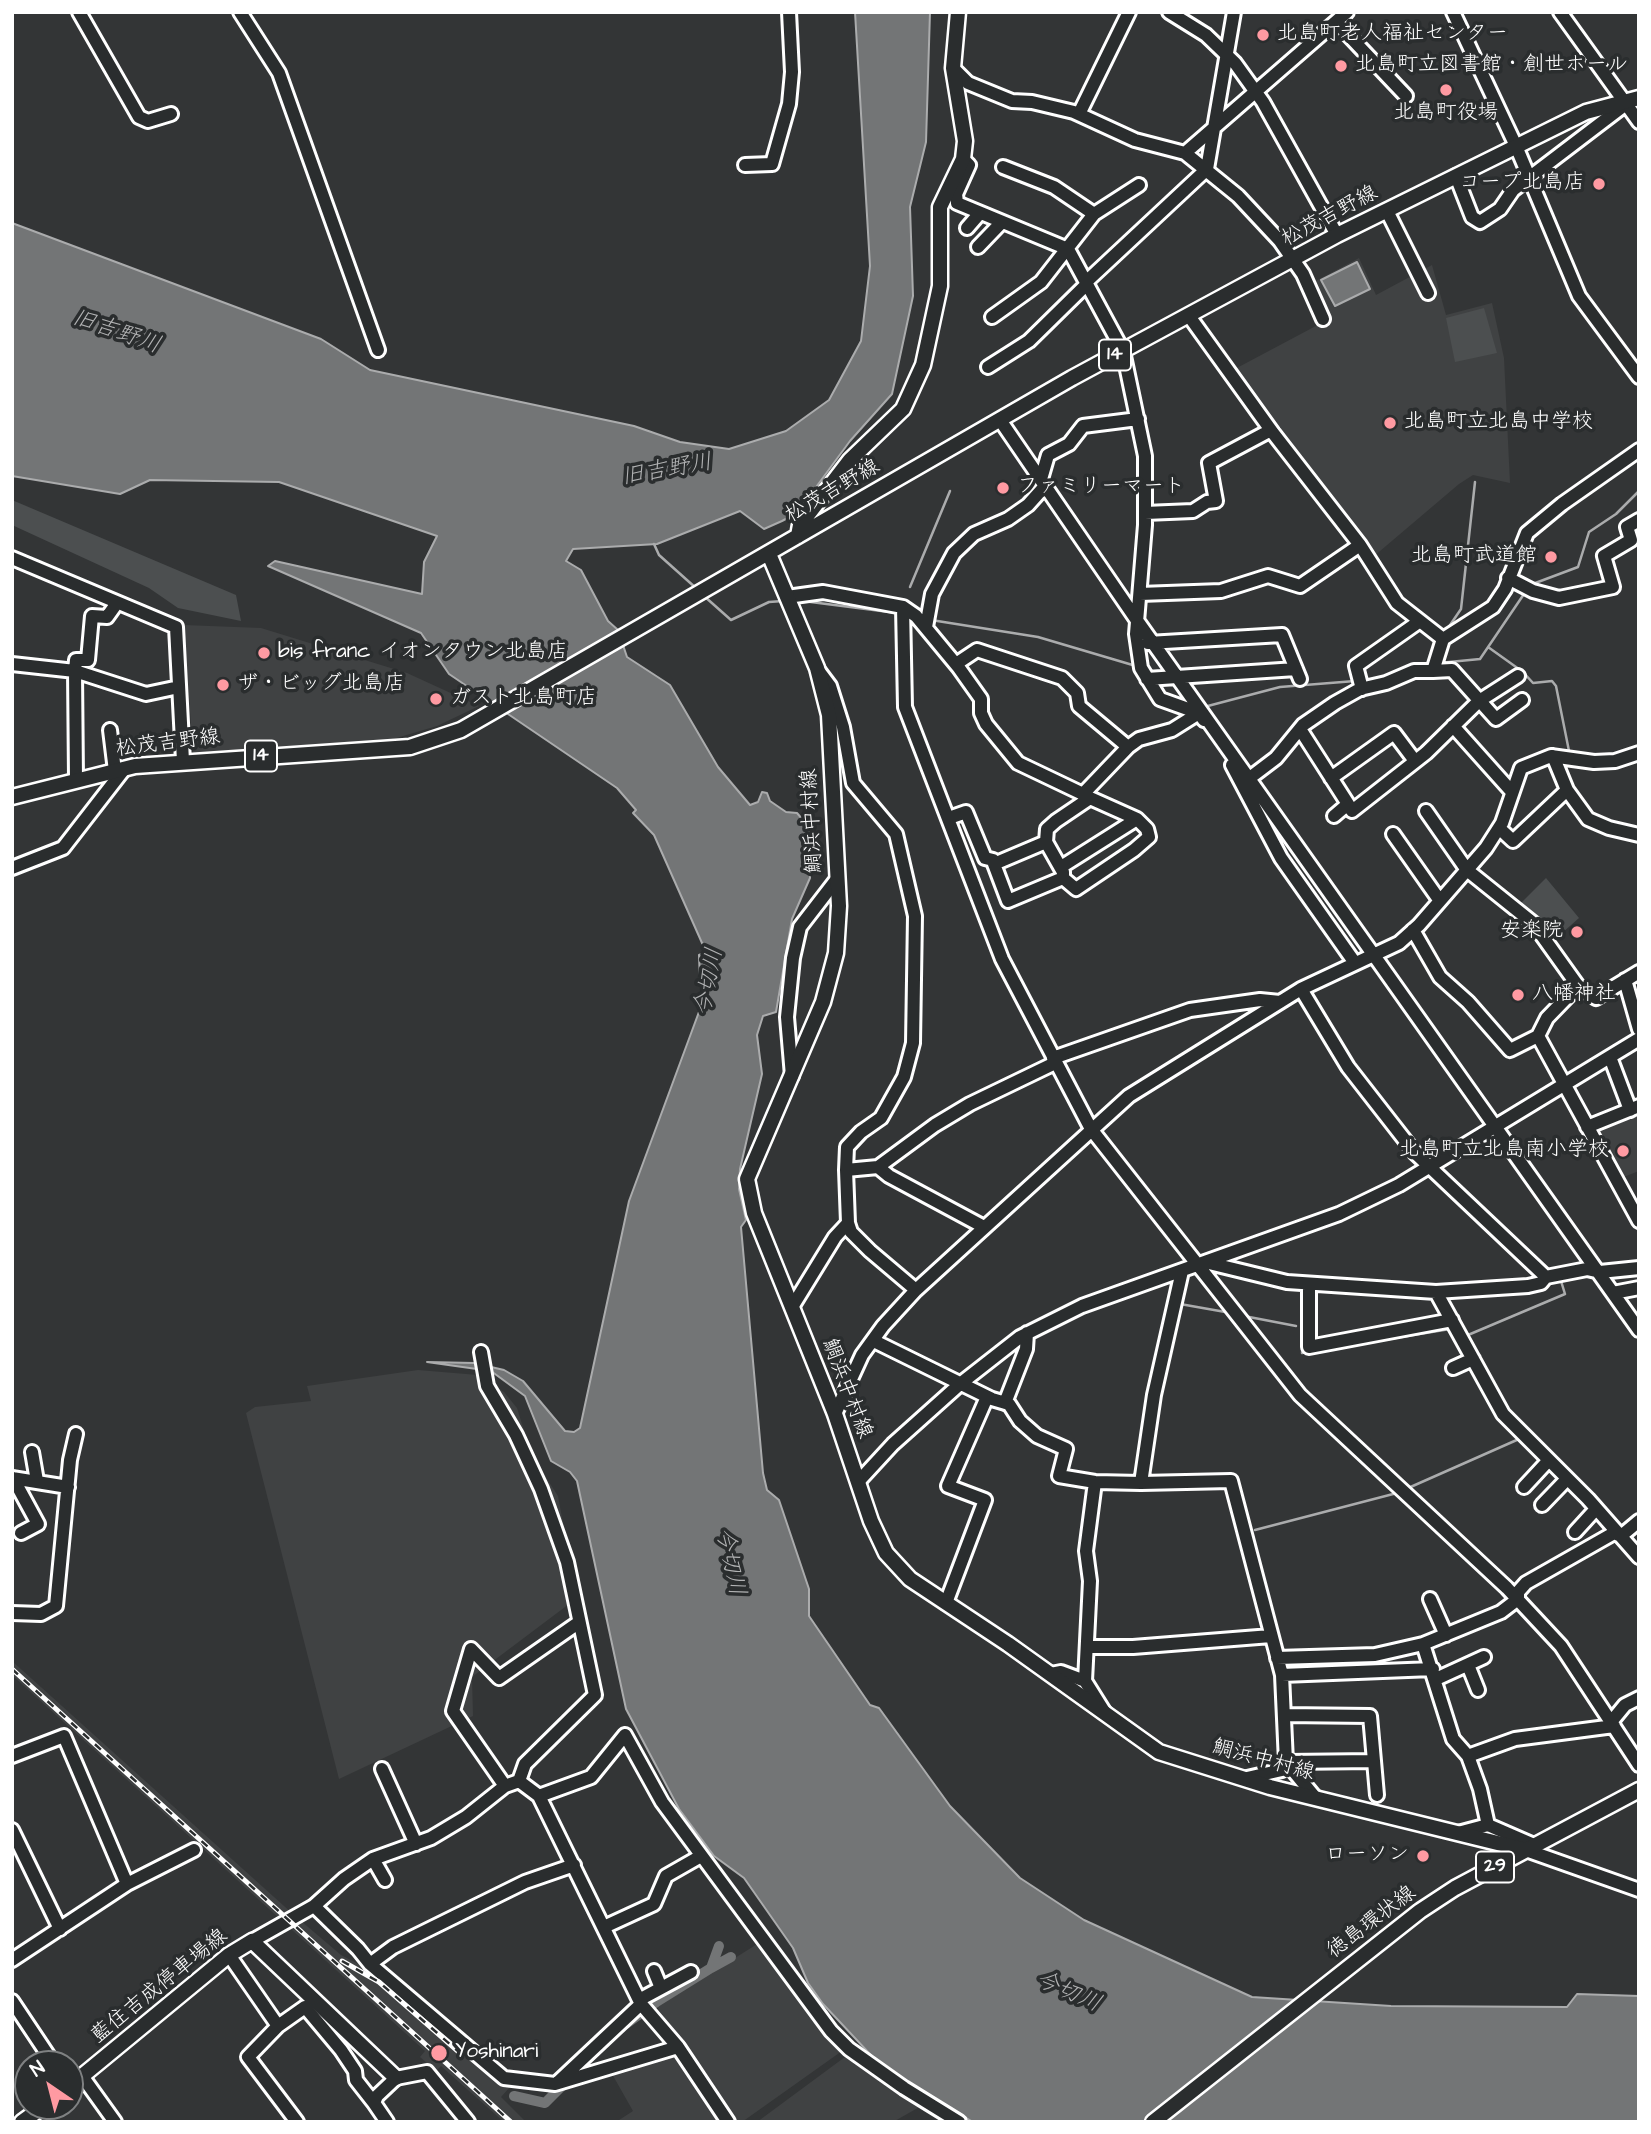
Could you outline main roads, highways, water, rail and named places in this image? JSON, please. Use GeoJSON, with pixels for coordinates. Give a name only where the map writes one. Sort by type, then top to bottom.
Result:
{"type":"FeatureCollection","features":[{"type":"Feature","properties":{"kind":"main road"},"geometry":{"type":"LineString","coordinates":[[798,537],[800,525],[850,460],[903,409],[923,365],[940,286],[940,206],[963,159],[965,141],[953,68],[958,12]]}},
{"type":"Feature","properties":{"kind":"main road","name":"松茂吉野線"},"geometry":{"type":"LineString","coordinates":[[12,797],[120,769],[183,761],[411,747],[461,730],[1123,351],[1337,236],[1516,146],[1586,112],[1630,101]]}},
{"type":"Feature","properties":{"kind":"main road","name":"鯛浜中村線"},"geometry":{"type":"LineString","coordinates":[[769,554],[817,668],[829,715],[837,879],[836,953],[823,1002],[747,1179],[754,1213],[835,1414],[886,1553],[910,1579],[1051,1674],[1159,1752],[1269,1787],[1530,1848]]}},
{"type":"Feature","properties":{"kind":"main road","name":"徳島環状線"},"geometry":{"type":"LineString","coordinates":[[1153,2122],[1360,1958],[1455,1888],[1639,1790]]}},
{"type":"Feature","properties":{"kind":"main road","name":"藍住吉成停車場線"},"geometry":{"type":"LineString","coordinates":[[84,2074],[229,1955],[253,1941],[332,2027],[396,2078]]}},
{"type":"Feature","properties":{"kind":"water"},"geometry":{"type":"Polygon","coordinates":[[[855,12],[930,12],[926,142],[910,207],[913,296],[892,394],[850,441],[797,513],[782,521],[764,529],[740,511],[657,544],[573,549],[566,561],[581,570],[608,621],[618,630],[627,657],[670,685],[718,767],[750,805],[758,802],[762,792],[767,793],[770,801],[786,812],[797,813],[809,827],[810,878],[792,919],[776,1012],[763,1016],[757,1035],[762,1074],[740,1169],[739,1189],[746,1220],[741,1227],[763,1473],[767,1490],[779,1500],[809,1589],[809,1616],[870,1705],[879,1708],[950,1806],[1020,1878],[1084,1920],[1252,1997],[1391,2006],[1567,2007],[1577,1994],[1639,1996],[1639,2122],[973,2122],[883,2068],[823,2004],[808,1983],[793,1948],[744,1878],[714,1856],[679,1809],[626,1709],[577,1481],[570,1472],[551,1461],[525,1396],[491,1371],[427,1362],[474,1363],[504,1370],[523,1381],[565,1431],[574,1432],[580,1428],[629,1201],[703,1001],[701,999],[705,984],[700,983],[699,955],[706,952],[654,835],[633,813],[636,810],[617,788],[449,674],[421,633],[268,566],[275,561],[422,594],[424,562],[437,536],[279,482],[150,480],[120,494],[12,476],[12,223],[321,339],[370,370],[634,426],[680,442],[729,449],[786,431],[829,400],[861,341],[870,266],[855,12]]]}},
{"type":"Feature","properties":{"kind":"water"},"geometry":{"type":"Polygon","coordinates":[[[1357,262],[1370,289],[1335,306],[1321,280],[1357,262]]]}},
{"type":"Feature","properties":{"kind":"waterway"},"geometry":{"type":"LineString","coordinates":[[1446,631],[1461,609],[1475,482]]}},
{"type":"Feature","properties":{"kind":"waterway"},"geometry":{"type":"LineString","coordinates":[[910,587],[950,491]]}},
{"type":"Feature","properties":{"kind":"waterway"},"geometry":{"type":"LineString","coordinates":[[1530,585],[1578,567],[1589,532],[1616,514],[1639,491]]}},
{"type":"Feature","properties":{"kind":"waterway"},"geometry":{"type":"LineString","coordinates":[[654,544],[659,555],[697,589]]}},
{"type":"Feature","properties":{"kind":"waterway"},"geometry":{"type":"LineString","coordinates":[[1439,663],[1480,659],[1526,591]]}},
{"type":"Feature","properties":{"kind":"waterway"},"geometry":{"type":"LineString","coordinates":[[704,596],[731,620],[769,602],[783,601]]}},
{"type":"Feature","properties":{"kind":"waterway"},"geometry":{"type":"LineString","coordinates":[[803,601],[897,613]]}},
{"type":"Feature","properties":{"kind":"waterway"},"geometry":{"type":"LineString","coordinates":[[931,620],[1038,637],[1136,666]]}},
{"type":"Feature","properties":{"kind":"waterway"},"geometry":{"type":"LineString","coordinates":[[1488,647],[1523,672],[1533,683],[1552,681],[1556,686],[1570,756]]}},
{"type":"Feature","properties":{"kind":"waterway"},"geometry":{"type":"LineString","coordinates":[[1204,707],[1280,687],[1355,681]]}},
{"type":"Feature","properties":{"kind":"waterway"},"geometry":{"type":"LineString","coordinates":[[1460,1327],[1468,1335],[1565,1294],[1561,1281],[1563,1279]]}},
{"type":"Feature","properties":{"kind":"waterway"},"geometry":{"type":"LineString","coordinates":[[1180,1304],[1231,1313]]}},
{"type":"Feature","properties":{"kind":"waterway"},"geometry":{"type":"LineString","coordinates":[[1244,1316],[1296,1326]]}},
{"type":"Feature","properties":{"kind":"waterway"},"geometry":{"type":"LineString","coordinates":[[1353,1345],[1450,1329]]}},
{"type":"Feature","properties":{"kind":"waterway"},"geometry":{"type":"LineString","coordinates":[[1469,1337],[1495,1387]]}},
{"type":"Feature","properties":{"kind":"waterway"},"geometry":{"type":"LineString","coordinates":[[1303,1339],[1302,1353],[1309,1352]]}},
{"type":"Feature","properties":{"kind":"waterway"},"geometry":{"type":"LineString","coordinates":[[1406,1489],[1519,1439],[1521,1441]]}},
{"type":"Feature","properties":{"kind":"waterway"},"geometry":{"type":"LineString","coordinates":[[1255,1530],[1397,1493]]}},
{"type":"Feature","properties":{"kind":"waterway"},"geometry":{"type":"LineString","coordinates":[[1628,1553],[1639,1567]]}},
{"type":"Feature","properties":{"kind":"waterway"},"geometry":{"type":"LineString","coordinates":[[626,2024],[711,1968],[719,1946]]}},
{"type":"Feature","properties":{"kind":"waterway"},"geometry":{"type":"LineString","coordinates":[[711,1968],[731,1957]]}},
{"type":"Feature","properties":{"kind":"waterway"},"geometry":{"type":"LineString","coordinates":[[514,2096],[545,2103],[567,2081]]}},
{"type":"Feature","properties":{"kind":"railway"},"geometry":{"type":"LineString","coordinates":[[12,1669],[511,2122]]}},
{"type":"Feature","properties":{"kind":"railway"},"geometry":{"type":"LineString","coordinates":[[342,1961],[379,1982],[460,2053]]}},
{"type":"Feature","properties":{"kind":"place","name":"北島町老人福祉センター"},"geometry":{"type":"Point","coordinates":[1263,35]}},
{"type":"Feature","properties":{"kind":"place","name":"北島町立図書館・創世ホール"},"geometry":{"type":"Point","coordinates":[1341,66]}},
{"type":"Feature","properties":{"kind":"place","name":"北島町役場"},"geometry":{"type":"Point","coordinates":[1446,90]}},
{"type":"Feature","properties":{"kind":"place","name":"コープ北島店"},"geometry":{"type":"Point","coordinates":[1599,184]}},
{"type":"Feature","properties":{"kind":"place","name":"北島町立北島中学校"},"geometry":{"type":"Point","coordinates":[1390,423]}},
{"type":"Feature","properties":{"kind":"place","name":"ファミリーマート"},"geometry":{"type":"Point","coordinates":[1003,488]}},
{"type":"Feature","properties":{"kind":"place","name":"北島町武道館"},"geometry":{"type":"Point","coordinates":[1551,557]}},
{"type":"Feature","properties":{"kind":"place","name":"bis franc イオンタウン北島店"},"geometry":{"type":"Point","coordinates":[264,653]}},
{"type":"Feature","properties":{"kind":"place","name":"ザ・ビッグ北島店"},"geometry":{"type":"Point","coordinates":[223,685]}},
{"type":"Feature","properties":{"kind":"place","name":"ガスト北島町店"},"geometry":{"type":"Point","coordinates":[436,699]}},
{"type":"Feature","properties":{"kind":"place","name":"安楽院"},"geometry":{"type":"Point","coordinates":[1577,932]}},
{"type":"Feature","properties":{"kind":"place","name":"八幡神社"},"geometry":{"type":"Point","coordinates":[1518,995]}},
{"type":"Feature","properties":{"kind":"place","name":"北島町立北島南小学校"},"geometry":{"type":"Point","coordinates":[1623,1151]}},
{"type":"Feature","properties":{"kind":"place","name":"ローソン"},"geometry":{"type":"Point","coordinates":[1423,1856]}},
{"type":"Feature","properties":{"kind":"place","name":"Yoshinari"},"geometry":{"type":"Point","coordinates":[439,2053]}},
{"type":"Feature","properties":{"kind":"water label","name":"旧吉野川"},"geometry":{"type":"Point","coordinates":[116,333]}},
{"type":"Feature","properties":{"kind":"water label","name":"旧吉野川"},"geometry":{"type":"Point","coordinates":[667,471]}},
{"type":"Feature","properties":{"kind":"water label","name":"今切川"},"geometry":{"type":"Point","coordinates":[710,982]}},
{"type":"Feature","properties":{"kind":"water label","name":"今切川"},"geometry":{"type":"Point","coordinates":[729,1562]}},
{"type":"Feature","properties":{"kind":"water label","name":"今切川"},"geometry":{"type":"Point","coordinates":[1068,1993]}}]}
